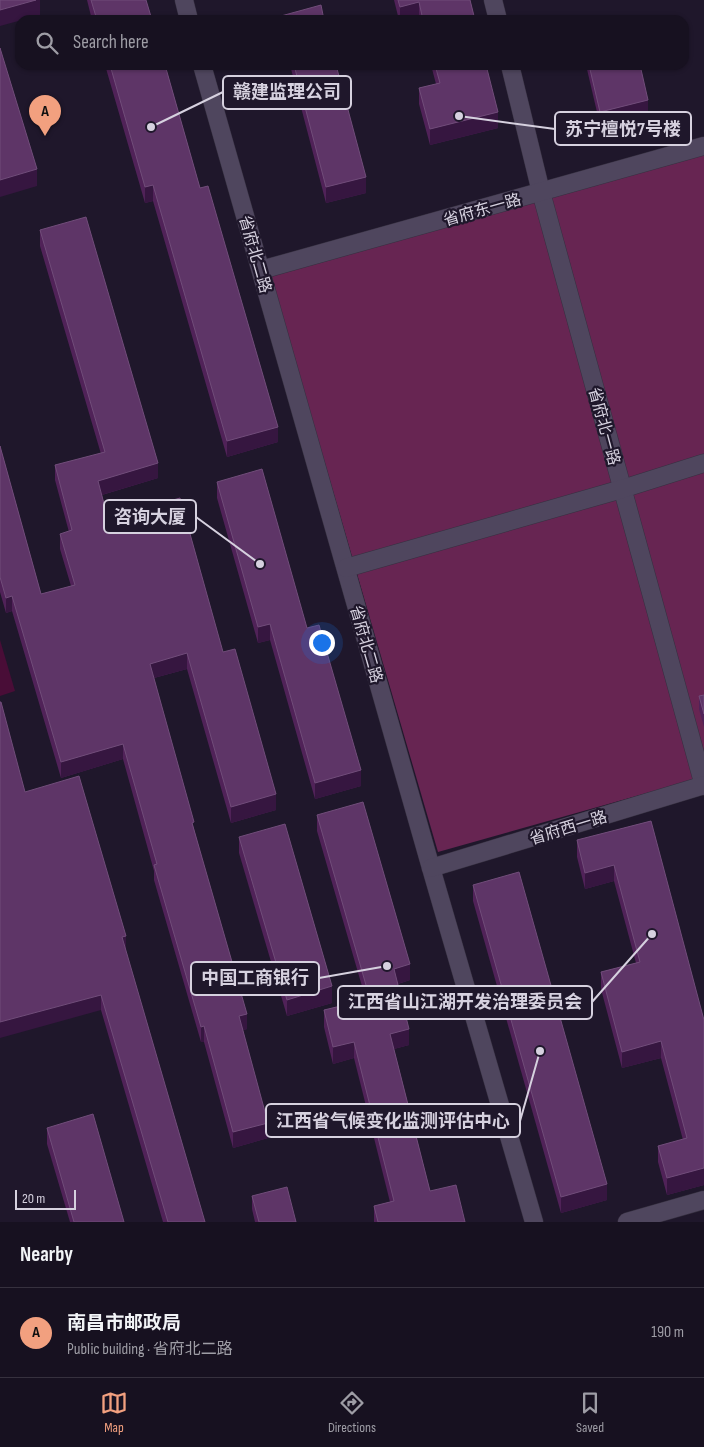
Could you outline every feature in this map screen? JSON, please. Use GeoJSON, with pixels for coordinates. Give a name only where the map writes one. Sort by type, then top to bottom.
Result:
{"type":"FeatureCollection","features":[{"type":"Feature","properties":{"kind":"street"},"geometry":{"type":"LineString","coordinates":[[184,0],[188,15]]}},
{"type":"Feature","properties":{"kind":"street"},"geometry":{"type":"LineString","coordinates":[[493,0],[497,15]]}},
{"type":"Feature","properties":{"kind":"street","name":"省府北二路"},"geometry":{"type":"LineString","coordinates":[[203,70],[534,1222]]}},
{"type":"Feature","properties":{"kind":"street","name":"省府北一路"},"geometry":{"type":"LineString","coordinates":[[511,70],[541,192],[704,785]]}},
{"type":"Feature","properties":{"kind":"street","name":"省府东一路"},"geometry":{"type":"LineString","coordinates":[[261,270],[704,146]]}},
{"type":"Feature","properties":{"kind":"street"},"geometry":{"type":"LineString","coordinates":[[346,568],[622,489],[704,463]]}},
{"type":"Feature","properties":{"kind":"street","name":"省府西一路"},"geometry":{"type":"LineString","coordinates":[[431,868],[704,785]]}},
{"type":"Feature","properties":{"kind":"street"},"geometry":{"type":"LineString","coordinates":[[627,1222],[704,1200]]}},
{"type":"Feature","properties":{"kind":"shaded area"},"geometry":{"type":"Polygon","coordinates":[[[704,151],[704,777],[438,852],[270,275],[704,151]]]}},
{"type":"Feature","properties":{"kind":"shaded area"},"geometry":{"type":"Polygon","coordinates":[[[0,640],[15,691],[0,696],[0,640]]]}},
{"type":"Feature","properties":{"kind":"building"},"geometry":{"type":"Polygon","coordinates":[[[0,0],[36,0],[0,10],[0,0]]]}},
{"type":"Feature","properties":{"kind":"building"},"geometry":{"type":"Polygon","coordinates":[[[91,0],[146,0],[150,15],[96,15],[91,0]]]}},
{"type":"Feature","properties":{"kind":"building"},"geometry":{"type":"Polygon","coordinates":[[[398,0],[470,0],[474,15],[422,15],[419,2],[400,7],[398,0]]]}},
{"type":"Feature","properties":{"kind":"building"},"geometry":{"type":"Polygon","coordinates":[[[321,5],[323,15],[285,15],[321,5]]]}},
{"type":"Feature","properties":{"kind":"building"},"geometry":{"type":"Polygon","coordinates":[[[0,48],[37,169],[0,180],[0,48]]]}},
{"type":"Feature","properties":{"kind":"building"},"geometry":{"type":"Polygon","coordinates":[[[111,70],[166,70],[200,188],[208,186],[278,427],[227,441],[153,185],[145,187],[111,70]]]}},
{"type":"Feature","properties":{"kind":"building"},"geometry":{"type":"Polygon","coordinates":[[[295,70],[337,70],[366,177],[326,187],[295,70]]]}},
{"type":"Feature","properties":{"kind":"building"},"geometry":{"type":"Polygon","coordinates":[[[436,70],[487,70],[498,112],[430,129],[419,88],[440,83],[436,70]]]}},
{"type":"Feature","properties":{"kind":"building"},"geometry":{"type":"Polygon","coordinates":[[[590,70],[641,70],[648,100],[600,112],[590,70]]]}},
{"type":"Feature","properties":{"kind":"building"},"geometry":{"type":"Polygon","coordinates":[[[86,217],[158,463],[98,481],[108,519],[180,498],[223,652],[235,649],[276,794],[231,807],[187,653],[150,664],[194,822],[192,823],[247,1014],[239,1016],[268,1123],[233,1132],[204,1026],[201,1027],[154,865],[157,864],[123,744],[61,762],[12,596],[6,598],[0,577],[0,446],[41,594],[75,585],[60,534],[72,530],[55,465],[105,452],[40,230],[86,217]]]}},
{"type":"Feature","properties":{"kind":"building"},"geometry":{"type":"Polygon","coordinates":[[[262,469],[307,628],[319,625],[361,770],[315,783],[270,624],[258,627],[217,482],[262,469]]]}},
{"type":"Feature","properties":{"kind":"building"},"geometry":{"type":"Polygon","coordinates":[[[704,695],[704,714],[699,696],[704,695]]]}},
{"type":"Feature","properties":{"kind":"building"},"geometry":{"type":"Polygon","coordinates":[[[0,702],[25,792],[79,776],[126,936],[122,937],[205,1222],[168,1222],[101,995],[0,1022],[0,702]]]}},
{"type":"Feature","properties":{"kind":"building"},"geometry":{"type":"Polygon","coordinates":[[[363,802],[410,964],[394,969],[409,1029],[390,1034],[430,1191],[456,1185],[465,1222],[378,1222],[374,1206],[394,1201],[354,1042],[333,1047],[324,1010],[370,999],[317,815],[363,802]]]}},
{"type":"Feature","properties":{"kind":"building"},"geometry":{"type":"Polygon","coordinates":[[[651,821],[704,1020],[704,1168],[667,1178],[658,1146],[687,1138],[661,1041],[622,1052],[601,972],[640,962],[614,865],[585,873],[577,840],[651,821]]]}},
{"type":"Feature","properties":{"kind":"building"},"geometry":{"type":"Polygon","coordinates":[[[285,824],[332,986],[287,1000],[239,837],[285,824]]]}},
{"type":"Feature","properties":{"kind":"building"},"geometry":{"type":"Polygon","coordinates":[[[519,872],[607,1184],[561,1197],[473,885],[519,872]]]}},
{"type":"Feature","properties":{"kind":"building"},"geometry":{"type":"Polygon","coordinates":[[[93,1114],[124,1222],[74,1222],[47,1128],[93,1114]]]}},
{"type":"Feature","properties":{"kind":"building"},"geometry":{"type":"Polygon","coordinates":[[[287,1187],[296,1222],[259,1222],[252,1196],[287,1187]]]}},
{"type":"Feature","properties":{"kind":"place","name":"苏宁檀悦7号楼"},"geometry":{"type":"Point","coordinates":[459,116]}},
{"type":"Feature","properties":{"kind":"place","name":"赣建监理公司"},"geometry":{"type":"Point","coordinates":[151,127]}},
{"type":"Feature","properties":{"kind":"place","name":"南昌市邮政局"},"geometry":{"type":"Point","coordinates":[45,136]}},
{"type":"Feature","properties":{"kind":"place","name":"咨询大厦"},"geometry":{"type":"Point","coordinates":[260,564]}},
{"type":"Feature","properties":{"kind":"place","name":"江西省山江湖开发治理委员会"},"geometry":{"type":"Point","coordinates":[652,934]}},
{"type":"Feature","properties":{"kind":"place","name":"中国工商银行"},"geometry":{"type":"Point","coordinates":[387,966]}},
{"type":"Feature","properties":{"kind":"place","name":"江西省气候变化监测评估中心"},"geometry":{"type":"Point","coordinates":[540,1051]}}]}
